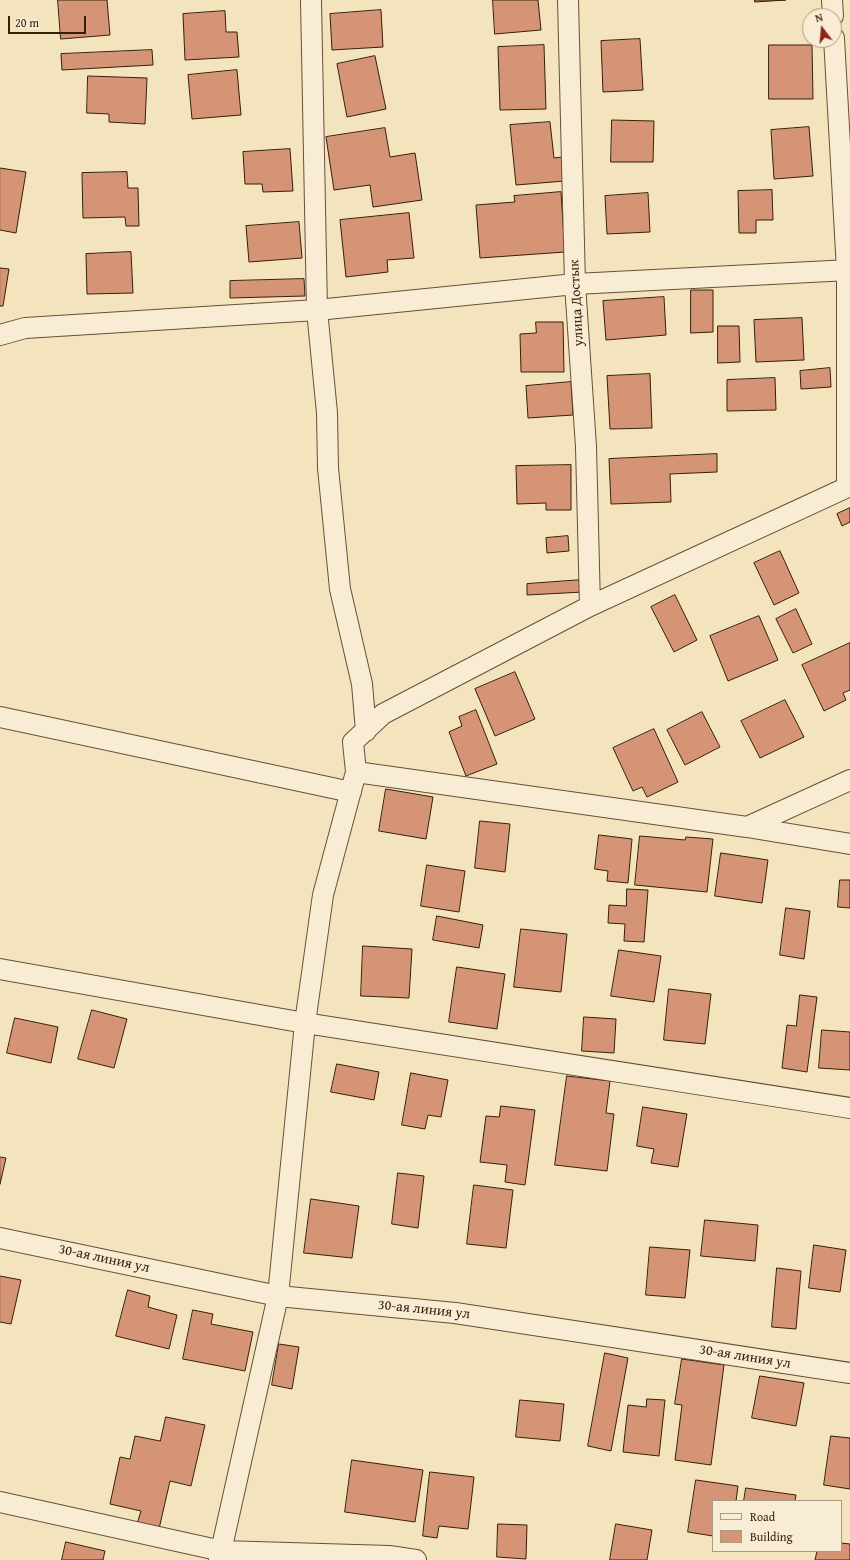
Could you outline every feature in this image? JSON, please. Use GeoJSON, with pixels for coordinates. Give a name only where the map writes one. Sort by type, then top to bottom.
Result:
{"type":"FeatureCollection","features":[{"type":"Feature","properties":{"kind":"street"},"geometry":{"type":"LineString","coordinates":[[311,0],[317,310],[327,413],[328,468],[340,589],[362,684],[366,731]]}},
{"type":"Feature","properties":{"kind":"street","name":"улица Достык"},"geometry":{"type":"LineString","coordinates":[[568,0],[575,284],[586,447],[590,606]]}},
{"type":"Feature","properties":{"kind":"street"},"geometry":{"type":"LineString","coordinates":[[220,1556],[278,1296],[305,1023],[323,896],[356,772],[353,742],[383,714],[590,606],[849,486],[848,270],[835,48]]}},
{"type":"Feature","properties":{"kind":"street"},"geometry":{"type":"LineString","coordinates":[[0,335],[25,328],[317,310],[575,284],[848,270]]}},
{"type":"Feature","properties":{"kind":"street"},"geometry":{"type":"LineString","coordinates":[[0,717],[350,792]]}},
{"type":"Feature","properties":{"kind":"street"},"geometry":{"type":"LineString","coordinates":[[356,772],[747,827],[850,844]]}},
{"type":"Feature","properties":{"kind":"street"},"geometry":{"type":"LineString","coordinates":[[747,827],[850,780]]}},
{"type":"Feature","properties":{"kind":"street"},"geometry":{"type":"LineString","coordinates":[[0,969],[305,1023],[850,1108]]}},
{"type":"Feature","properties":{"kind":"street","name":"30-ая линия ул"},"geometry":{"type":"LineString","coordinates":[[0,1238],[278,1296],[455,1313],[850,1373]]}},
{"type":"Feature","properties":{"kind":"street"},"geometry":{"type":"LineString","coordinates":[[0,1502],[220,1556],[388,1556],[416,1560]]}},
{"type":"Feature","properties":{"kind":"building"},"geometry":{"type":"Polygon","coordinates":[[[58,0],[107,0],[110,35],[61,39],[58,0]]]}},
{"type":"Feature","properties":{"kind":"building"},"geometry":{"type":"Polygon","coordinates":[[[493,0],[538,0],[541,30],[495,34],[493,0]]]}},
{"type":"Feature","properties":{"kind":"building"},"geometry":{"type":"Polygon","coordinates":[[[755,0],[786,0],[755,2],[755,0]]]}},
{"type":"Feature","properties":{"kind":"building"},"geometry":{"type":"Polygon","coordinates":[[[381,10],[383,47],[332,50],[330,14],[381,10]]]}},
{"type":"Feature","properties":{"kind":"building"},"geometry":{"type":"Polygon","coordinates":[[[225,11],[226,32],[237,32],[239,57],[185,60],[183,14],[225,11]]]}},
{"type":"Feature","properties":{"kind":"building"},"geometry":{"type":"Polygon","coordinates":[[[640,39],[643,90],[603,92],[601,41],[640,39]]]}},
{"type":"Feature","properties":{"kind":"building"},"geometry":{"type":"Polygon","coordinates":[[[544,45],[546,109],[500,110],[498,47],[544,45]]]}},
{"type":"Feature","properties":{"kind":"building"},"geometry":{"type":"Polygon","coordinates":[[[769,45],[802,45],[802,48],[812,48],[813,99],[769,99],[769,45]]]}},
{"type":"Feature","properties":{"kind":"building"},"geometry":{"type":"Polygon","coordinates":[[[152,50],[153,65],[62,70],[61,54],[152,50]]]}},
{"type":"Feature","properties":{"kind":"building"},"geometry":{"type":"Polygon","coordinates":[[[375,56],[386,109],[347,117],[337,64],[375,56]]]}},
{"type":"Feature","properties":{"kind":"building"},"geometry":{"type":"Polygon","coordinates":[[[237,70],[241,115],[192,119],[188,75],[237,70]]]}},
{"type":"Feature","properties":{"kind":"building"},"geometry":{"type":"Polygon","coordinates":[[[88,76],[147,78],[145,124],[109,122],[109,114],[87,113],[88,76]]]}},
{"type":"Feature","properties":{"kind":"building"},"geometry":{"type":"Polygon","coordinates":[[[612,120],[654,121],[653,162],[611,162],[612,120]]]}},
{"type":"Feature","properties":{"kind":"building"},"geometry":{"type":"Polygon","coordinates":[[[550,122],[554,158],[562,157],[565,181],[516,185],[510,125],[550,122]]]}},
{"type":"Feature","properties":{"kind":"building"},"geometry":{"type":"Polygon","coordinates":[[[809,127],[813,176],[774,179],[771,130],[809,127]]]}},
{"type":"Feature","properties":{"kind":"building"},"geometry":{"type":"Polygon","coordinates":[[[385,128],[390,157],[415,153],[422,200],[373,207],[370,185],[334,190],[326,137],[385,128]]]}},
{"type":"Feature","properties":{"kind":"building"},"geometry":{"type":"Polygon","coordinates":[[[290,149],[293,191],[263,192],[262,184],[245,184],[243,152],[290,149]]]}},
{"type":"Feature","properties":{"kind":"building"},"geometry":{"type":"Polygon","coordinates":[[[0,168],[26,172],[16,233],[0,230],[0,168]]]}},
{"type":"Feature","properties":{"kind":"building"},"geometry":{"type":"Polygon","coordinates":[[[127,172],[128,188],[138,188],[139,226],[126,226],[125,217],[83,218],[82,173],[127,172]]]}},
{"type":"Feature","properties":{"kind":"building"},"geometry":{"type":"Polygon","coordinates":[[[772,190],[773,220],[756,220],[756,233],[739,233],[738,191],[772,190]]]}},
{"type":"Feature","properties":{"kind":"building"},"geometry":{"type":"Polygon","coordinates":[[[561,192],[565,252],[480,258],[476,205],[515,202],[514,196],[561,192]]]}},
{"type":"Feature","properties":{"kind":"building"},"geometry":{"type":"Polygon","coordinates":[[[648,193],[650,232],[607,234],[605,196],[648,193]]]}},
{"type":"Feature","properties":{"kind":"building"},"geometry":{"type":"Polygon","coordinates":[[[409,213],[414,258],[387,260],[388,272],[346,277],[340,220],[409,213]]]}},
{"type":"Feature","properties":{"kind":"building"},"geometry":{"type":"Polygon","coordinates":[[[299,222],[302,258],[249,262],[246,226],[299,222]]]}},
{"type":"Feature","properties":{"kind":"building"},"geometry":{"type":"Polygon","coordinates":[[[131,252],[133,293],[87,294],[86,254],[131,252]]]}},
{"type":"Feature","properties":{"kind":"building"},"geometry":{"type":"Polygon","coordinates":[[[0,268],[9,269],[3,306],[0,306],[0,268]]]}},
{"type":"Feature","properties":{"kind":"building"},"geometry":{"type":"Polygon","coordinates":[[[304,279],[305,296],[230,298],[230,281],[304,279]]]}},
{"type":"Feature","properties":{"kind":"building"},"geometry":{"type":"Polygon","coordinates":[[[691,290],[713,290],[713,332],[691,333],[691,290]]]}},
{"type":"Feature","properties":{"kind":"building"},"geometry":{"type":"Polygon","coordinates":[[[664,297],[666,335],[606,340],[603,301],[664,297]]]}},
{"type":"Feature","properties":{"kind":"building"},"geometry":{"type":"Polygon","coordinates":[[[802,318],[804,360],[756,362],[754,320],[802,318]]]}},
{"type":"Feature","properties":{"kind":"building"},"geometry":{"type":"Polygon","coordinates":[[[536,322],[563,322],[564,372],[521,372],[520,334],[536,333],[536,322]]]}},
{"type":"Feature","properties":{"kind":"building"},"geometry":{"type":"Polygon","coordinates":[[[718,326],[739,326],[740,362],[718,363],[718,326]]]}},
{"type":"Feature","properties":{"kind":"building"},"geometry":{"type":"Polygon","coordinates":[[[830,368],[831,387],[801,389],[800,371],[830,368]]]}},
{"type":"Feature","properties":{"kind":"building"},"geometry":{"type":"Polygon","coordinates":[[[650,374],[652,428],[610,429],[607,376],[650,374]]]}},
{"type":"Feature","properties":{"kind":"building"},"geometry":{"type":"Polygon","coordinates":[[[775,378],[776,410],[727,411],[727,380],[775,378]]]}},
{"type":"Feature","properties":{"kind":"building"},"geometry":{"type":"Polygon","coordinates":[[[571,382],[573,415],[528,418],[526,386],[571,382]]]}},
{"type":"Feature","properties":{"kind":"building"},"geometry":{"type":"Polygon","coordinates":[[[717,454],[717,472],[670,474],[671,502],[611,504],[609,459],[717,454]]]}},
{"type":"Feature","properties":{"kind":"building"},"geometry":{"type":"Polygon","coordinates":[[[571,465],[571,510],[546,510],[546,503],[517,504],[516,466],[571,465]]]}},
{"type":"Feature","properties":{"kind":"building"},"geometry":{"type":"Polygon","coordinates":[[[850,508],[850,522],[842,526],[837,514],[850,508]]]}},
{"type":"Feature","properties":{"kind":"building"},"geometry":{"type":"Polygon","coordinates":[[[568,536],[569,551],[547,553],[546,538],[568,536]]]}},
{"type":"Feature","properties":{"kind":"building"},"geometry":{"type":"Polygon","coordinates":[[[780,551],[799,593],[774,605],[754,563],[780,551]]]}},
{"type":"Feature","properties":{"kind":"building"},"geometry":{"type":"Polygon","coordinates":[[[582,580],[583,592],[527,595],[527,584],[582,580]]]}},
{"type":"Feature","properties":{"kind":"building"},"geometry":{"type":"Polygon","coordinates":[[[675,595],[697,640],[674,652],[651,607],[675,595]]]}},
{"type":"Feature","properties":{"kind":"building"},"geometry":{"type":"Polygon","coordinates":[[[796,609],[812,644],[793,653],[776,619],[796,609]]]}},
{"type":"Feature","properties":{"kind":"building"},"geometry":{"type":"Polygon","coordinates":[[[759,616],[778,660],[728,681],[710,636],[759,616]]]}},
{"type":"Feature","properties":{"kind":"building"},"geometry":{"type":"Polygon","coordinates":[[[850,643],[850,690],[843,693],[846,700],[824,711],[802,665],[850,643]]]}},
{"type":"Feature","properties":{"kind":"building"},"geometry":{"type":"Polygon","coordinates":[[[515,672],[535,719],[495,736],[475,689],[515,672]]]}},
{"type":"Feature","properties":{"kind":"building"},"geometry":{"type":"Polygon","coordinates":[[[785,700],[804,737],[760,758],[741,721],[785,700]]]}},
{"type":"Feature","properties":{"kind":"building"},"geometry":{"type":"Polygon","coordinates":[[[476,710],[497,764],[466,776],[449,732],[462,726],[459,717],[476,710]]]}},
{"type":"Feature","properties":{"kind":"building"},"geometry":{"type":"Polygon","coordinates":[[[702,712],[720,747],[685,765],[667,730],[702,712]]]}},
{"type":"Feature","properties":{"kind":"building"},"geometry":{"type":"Polygon","coordinates":[[[654,729],[678,782],[647,797],[642,787],[633,791],[613,748],[654,729]]]}},
{"type":"Feature","properties":{"kind":"building"},"geometry":{"type":"Polygon","coordinates":[[[386,789],[433,797],[426,839],[379,831],[386,789]]]}},
{"type":"Feature","properties":{"kind":"building"},"geometry":{"type":"Polygon","coordinates":[[[480,821],[510,824],[505,872],[475,868],[480,821]]]}},
{"type":"Feature","properties":{"kind":"building"},"geometry":{"type":"Polygon","coordinates":[[[599,835],[632,839],[628,883],[607,881],[608,871],[595,869],[599,835]]]}},
{"type":"Feature","properties":{"kind":"building"},"geometry":{"type":"Polygon","coordinates":[[[640,836],[685,840],[686,837],[713,839],[707,892],[635,885],[640,836]]]}},
{"type":"Feature","properties":{"kind":"building"},"geometry":{"type":"Polygon","coordinates":[[[721,853],[768,860],[762,903],[715,896],[721,853]]]}},
{"type":"Feature","properties":{"kind":"building"},"geometry":{"type":"Polygon","coordinates":[[[427,865],[465,871],[459,912],[421,906],[427,865]]]}},
{"type":"Feature","properties":{"kind":"building"},"geometry":{"type":"Polygon","coordinates":[[[840,880],[850,880],[850,908],[838,907],[840,880]]]}},
{"type":"Feature","properties":{"kind":"building"},"geometry":{"type":"Polygon","coordinates":[[[627,889],[648,890],[644,942],[624,941],[625,924],[608,923],[609,905],[626,906],[627,889]]]}},
{"type":"Feature","properties":{"kind":"building"},"geometry":{"type":"Polygon","coordinates":[[[786,908],[810,911],[804,959],[780,955],[786,908]]]}},
{"type":"Feature","properties":{"kind":"building"},"geometry":{"type":"Polygon","coordinates":[[[437,916],[483,925],[479,948],[433,940],[437,916]]]}},
{"type":"Feature","properties":{"kind":"building"},"geometry":{"type":"Polygon","coordinates":[[[521,929],[567,934],[561,992],[514,987],[521,929]]]}},
{"type":"Feature","properties":{"kind":"building"},"geometry":{"type":"Polygon","coordinates":[[[363,946],[412,949],[409,998],[361,996],[363,946]]]}},
{"type":"Feature","properties":{"kind":"building"},"geometry":{"type":"Polygon","coordinates":[[[619,950],[661,956],[654,1002],[611,996],[619,950]]]}},
{"type":"Feature","properties":{"kind":"building"},"geometry":{"type":"Polygon","coordinates":[[[457,967],[505,974],[497,1029],[449,1022],[457,967]]]}},
{"type":"Feature","properties":{"kind":"building"},"geometry":{"type":"Polygon","coordinates":[[[669,989],[711,994],[705,1044],[664,1040],[669,989]]]}},
{"type":"Feature","properties":{"kind":"building"},"geometry":{"type":"Polygon","coordinates":[[[800,995],[817,997],[807,1072],[782,1068],[787,1025],[796,1026],[800,995]]]}},
{"type":"Feature","properties":{"kind":"building"},"geometry":{"type":"Polygon","coordinates":[[[92,1010],[127,1019],[114,1068],[78,1059],[92,1010]]]}},
{"type":"Feature","properties":{"kind":"building"},"geometry":{"type":"Polygon","coordinates":[[[584,1017],[616,1019],[614,1053],[582,1051],[584,1017]]]}},
{"type":"Feature","properties":{"kind":"building"},"geometry":{"type":"Polygon","coordinates":[[[15,1018],[58,1027],[51,1063],[7,1053],[15,1018]]]}},
{"type":"Feature","properties":{"kind":"building"},"geometry":{"type":"Polygon","coordinates":[[[822,1030],[850,1032],[850,1070],[819,1068],[822,1030]]]}},
{"type":"Feature","properties":{"kind":"building"},"geometry":{"type":"Polygon","coordinates":[[[337,1064],[379,1072],[374,1100],[331,1092],[337,1064]]]}},
{"type":"Feature","properties":{"kind":"building"},"geometry":{"type":"Polygon","coordinates":[[[411,1073],[448,1080],[441,1117],[428,1115],[425,1129],[402,1125],[411,1073]]]}},
{"type":"Feature","properties":{"kind":"building"},"geometry":{"type":"Polygon","coordinates":[[[567,1076],[610,1081],[606,1113],[614,1114],[607,1171],[555,1165],[567,1076]]]}},
{"type":"Feature","properties":{"kind":"building"},"geometry":{"type":"Polygon","coordinates":[[[501,1106],[535,1110],[525,1185],[505,1182],[507,1165],[480,1162],[486,1116],[499,1117],[501,1106]]]}},
{"type":"Feature","properties":{"kind":"building"},"geometry":{"type":"Polygon","coordinates":[[[643,1107],[687,1114],[678,1167],[651,1163],[654,1149],[637,1146],[643,1107]]]}},
{"type":"Feature","properties":{"kind":"building"},"geometry":{"type":"Polygon","coordinates":[[[0,1157],[6,1158],[0,1184],[0,1157]]]}},
{"type":"Feature","properties":{"kind":"building"},"geometry":{"type":"Polygon","coordinates":[[[398,1173],[424,1176],[418,1228],[392,1224],[398,1173]]]}},
{"type":"Feature","properties":{"kind":"building"},"geometry":{"type":"Polygon","coordinates":[[[474,1185],[513,1190],[506,1248],[467,1244],[474,1185]]]}},
{"type":"Feature","properties":{"kind":"building"},"geometry":{"type":"Polygon","coordinates":[[[311,1199],[359,1206],[352,1258],[304,1253],[311,1199]]]}},
{"type":"Feature","properties":{"kind":"building"},"geometry":{"type":"Polygon","coordinates":[[[705,1220],[758,1225],[755,1261],[701,1256],[705,1220]]]}},
{"type":"Feature","properties":{"kind":"building"},"geometry":{"type":"Polygon","coordinates":[[[814,1245],[846,1250],[840,1292],[809,1288],[814,1245]]]}},
{"type":"Feature","properties":{"kind":"building"},"geometry":{"type":"Polygon","coordinates":[[[650,1247],[690,1250],[685,1298],[646,1295],[650,1247]]]}},
{"type":"Feature","properties":{"kind":"building"},"geometry":{"type":"Polygon","coordinates":[[[777,1268],[801,1271],[796,1329],[772,1327],[777,1268]]]}},
{"type":"Feature","properties":{"kind":"building"},"geometry":{"type":"Polygon","coordinates":[[[0,1276],[21,1280],[11,1324],[0,1322],[0,1276]]]}},
{"type":"Feature","properties":{"kind":"building"},"geometry":{"type":"Polygon","coordinates":[[[128,1290],[150,1296],[148,1307],[177,1315],[169,1349],[116,1336],[128,1290]]]}},
{"type":"Feature","properties":{"kind":"building"},"geometry":{"type":"Polygon","coordinates":[[[193,1310],[213,1314],[211,1324],[253,1332],[245,1371],[183,1359],[193,1310]]]}},
{"type":"Feature","properties":{"kind":"building"},"geometry":{"type":"Polygon","coordinates":[[[279,1344],[299,1347],[292,1389],[272,1385],[279,1344]]]}},
{"type":"Feature","properties":{"kind":"building"},"geometry":{"type":"Polygon","coordinates":[[[605,1353],[628,1358],[611,1451],[588,1446],[605,1353]]]}},
{"type":"Feature","properties":{"kind":"building"},"geometry":{"type":"Polygon","coordinates":[[[682,1359],[724,1365],[711,1465],[675,1460],[682,1405],[675,1404],[682,1359]]]}},
{"type":"Feature","properties":{"kind":"building"},"geometry":{"type":"Polygon","coordinates":[[[760,1376],[804,1383],[796,1426],[752,1418],[760,1376]]]}},
{"type":"Feature","properties":{"kind":"building"},"geometry":{"type":"Polygon","coordinates":[[[647,1399],[665,1400],[659,1456],[623,1452],[628,1405],[646,1407],[647,1399]]]}},
{"type":"Feature","properties":{"kind":"building"},"geometry":{"type":"Polygon","coordinates":[[[520,1400],[564,1404],[560,1441],[516,1437],[520,1400]]]}},
{"type":"Feature","properties":{"kind":"building"},"geometry":{"type":"Polygon","coordinates":[[[166,1417],[205,1425],[191,1486],[170,1481],[159,1529],[137,1524],[141,1511],[110,1504],[120,1457],[130,1459],[135,1436],[160,1441],[166,1417]]]}},
{"type":"Feature","properties":{"kind":"building"},"geometry":{"type":"Polygon","coordinates":[[[831,1436],[850,1438],[850,1489],[824,1485],[831,1436]]]}},
{"type":"Feature","properties":{"kind":"building"},"geometry":{"type":"Polygon","coordinates":[[[352,1460],[423,1470],[415,1522],[345,1512],[352,1460]]]}},
{"type":"Feature","properties":{"kind":"building"},"geometry":{"type":"Polygon","coordinates":[[[430,1472],[474,1477],[468,1529],[439,1526],[437,1538],[423,1536],[430,1472]]]}},
{"type":"Feature","properties":{"kind":"building"},"geometry":{"type":"Polygon","coordinates":[[[696,1480],[738,1486],[736,1500],[712,1500],[712,1536],[688,1532],[696,1480]]]}},
{"type":"Feature","properties":{"kind":"building"},"geometry":{"type":"Polygon","coordinates":[[[746,1488],[796,1495],[795,1500],[744,1500],[746,1488]]]}},
{"type":"Feature","properties":{"kind":"building"},"geometry":{"type":"Polygon","coordinates":[[[498,1524],[527,1525],[526,1559],[497,1557],[498,1524]]]}},
{"type":"Feature","properties":{"kind":"building"},"geometry":{"type":"Polygon","coordinates":[[[616,1524],[652,1530],[647,1560],[610,1560],[616,1524]]]}},
{"type":"Feature","properties":{"kind":"building"},"geometry":{"type":"Polygon","coordinates":[[[66,1542],[105,1551],[103,1560],[62,1560],[66,1542]]]}},
{"type":"Feature","properties":{"kind":"building"},"geometry":{"type":"Polygon","coordinates":[[[842,1543],[850,1544],[850,1560],[815,1560],[817,1552],[842,1552],[842,1543]]]}}]}
